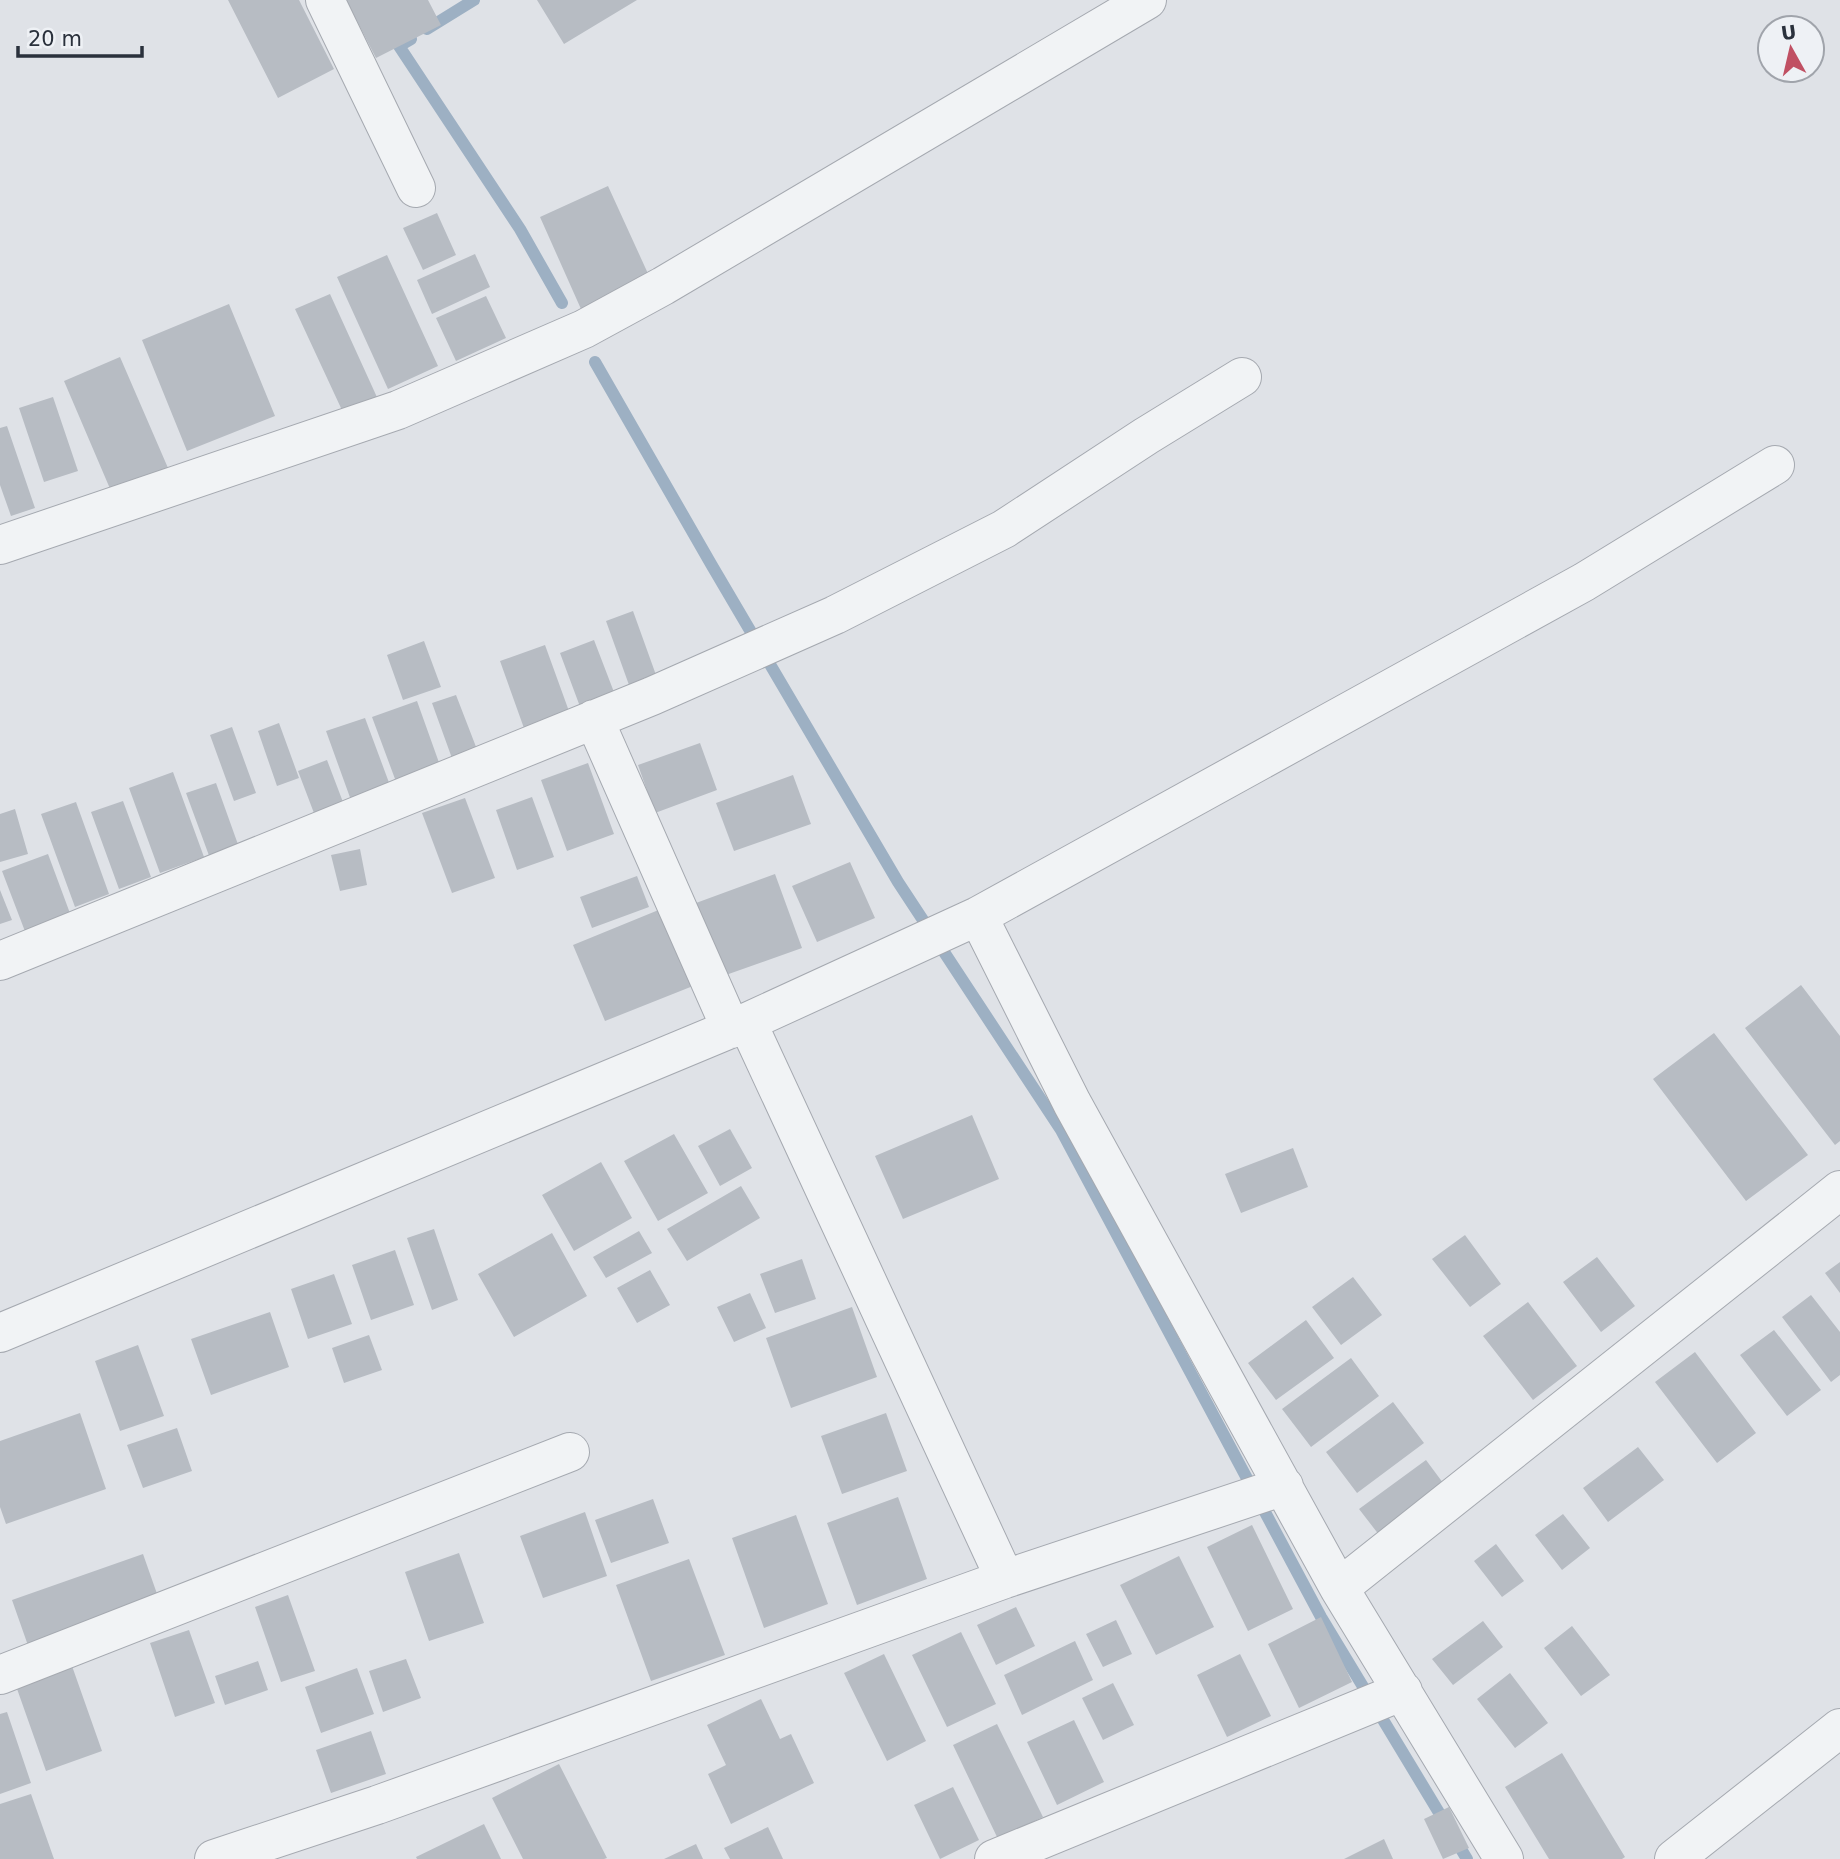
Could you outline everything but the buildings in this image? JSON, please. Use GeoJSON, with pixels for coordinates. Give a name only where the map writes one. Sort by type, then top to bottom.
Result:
{"type":"FeatureCollection","features":[{"type":"Feature","properties":{"kind":"street"},"geometry":{"type":"LineString","coordinates":[[325,0],[416,188]]}},
{"type":"Feature","properties":{"kind":"street"},"geometry":{"type":"LineString","coordinates":[[0,545],[398,410],[584,329],[663,286],[1147,0]]}},
{"type":"Feature","properties":{"kind":"street"},"geometry":{"type":"LineString","coordinates":[[0,961],[594,719],[835,615],[1004,530],[1146,436],[1242,377]]}},
{"type":"Feature","properties":{"kind":"street"},"geometry":{"type":"LineString","coordinates":[[0,1333],[739,1026],[978,916],[1584,582],[1775,466]]}},
{"type":"Feature","properties":{"kind":"street"},"geometry":{"type":"LineString","coordinates":[[594,719],[1005,1578]]}},
{"type":"Feature","properties":{"kind":"street"},"geometry":{"type":"LineString","coordinates":[[978,916],[1072,1103],[1339,1588],[1504,1859]]}},
{"type":"Feature","properties":{"kind":"street"},"geometry":{"type":"LineString","coordinates":[[1339,1588],[1840,1190]]}},
{"type":"Feature","properties":{"kind":"street"},"geometry":{"type":"LineString","coordinates":[[0,1675],[570,1452]]}},
{"type":"Feature","properties":{"kind":"street"},"geometry":{"type":"LineString","coordinates":[[214,1859],[377,1805],[1005,1578],[1284,1486]]}},
{"type":"Feature","properties":{"kind":"street"},"geometry":{"type":"LineString","coordinates":[[994,1859],[1403,1691]]}},
{"type":"Feature","properties":{"kind":"street"},"geometry":{"type":"LineString","coordinates":[[1674,1859],[1840,1728]]}},
{"type":"Feature","properties":{"kind":"waterway"},"geometry":{"type":"LineString","coordinates":[[427,29],[474,0]]}},
{"type":"Feature","properties":{"kind":"waterway"},"geometry":{"type":"LineString","coordinates":[[411,39],[399,46],[520,229],[562,303]]}},
{"type":"Feature","properties":{"kind":"waterway"},"geometry":{"type":"LineString","coordinates":[[595,362],[898,882],[1061,1130],[1321,1617],[1467,1859]]}}]}
